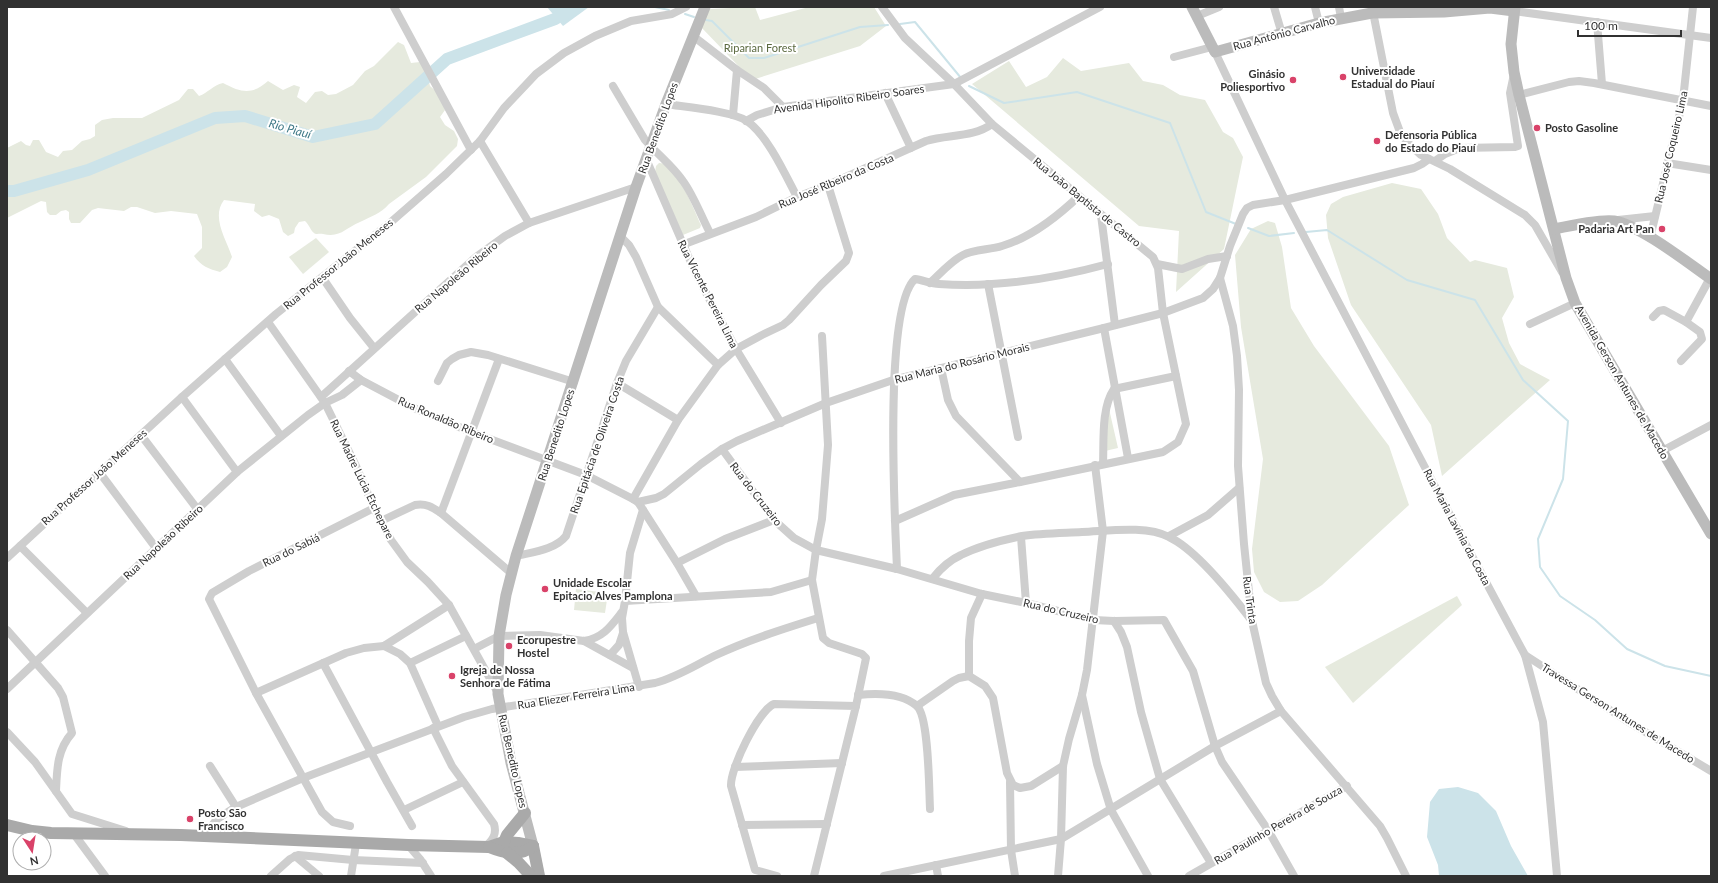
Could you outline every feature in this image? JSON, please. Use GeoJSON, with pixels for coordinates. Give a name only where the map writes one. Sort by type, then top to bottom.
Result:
{"type":"FeatureCollection","features":[{"type":"Feature","properties":{"kind":"main road","name":"Rua Benedito Lopes"},"geometry":{"type":"LineString","coordinates":[[539,876],[525,813],[511,763],[498,694],[499,636],[511,573],[636,187],[647,161],[666,104],[705,7]]}},
{"type":"Feature","properties":{"kind":"main road","name":"Rua Antônio Carvalho"},"geometry":{"type":"LineString","coordinates":[[1213,50],[1282,34],[1319,23],[1340,12],[1372,10],[1436,12],[1490,8],[1514,9]]}},
{"type":"Feature","properties":{"kind":"main road","name":"Avenida Gerson Antunes de Macedo"},"geometry":{"type":"LineString","coordinates":[[1514,9],[1511,44],[1514,72],[1566,278],[1575,303],[1711,534]]}},
{"type":"Feature","properties":{"kind":"main road"},"geometry":{"type":"LineString","coordinates":[[1195,11],[1213,50]]}},
{"type":"Feature","properties":{"kind":"main road"},"geometry":{"type":"LineString","coordinates":[[1554,229],[1581,224],[1614,221],[1628,226],[1650,238],[1710,278]]}},
{"type":"Feature","properties":{"kind":"main road"},"geometry":{"type":"LineString","coordinates":[[505,847],[507,835],[525,813]]}},
{"type":"Feature","properties":{"kind":"main road"},"geometry":{"type":"LineString","coordinates":[[7,825],[32,831],[74,834],[209,837],[408,846],[505,847],[521,853],[527,852],[533,846]]}},
{"type":"Feature","properties":{"kind":"main road"},"geometry":{"type":"LineString","coordinates":[[505,847],[531,876]]}},
{"type":"Feature","properties":{"kind":"street"},"geometry":{"type":"LineString","coordinates":[[394,7],[434,84],[471,150]]}},
{"type":"Feature","properties":{"kind":"street","name":"Rua Professor João Meneses"},"geometry":{"type":"LineString","coordinates":[[7,558],[182,397],[268,322],[391,222],[471,150],[480,141],[504,108],[536,74],[564,53],[621,24],[672,14],[686,7]]}},
{"type":"Feature","properties":{"kind":"street","name":"Rua João Baptista de Castro"},"geometry":{"type":"LineString","coordinates":[[882,7],[905,38],[954,84],[992,124],[1149,253],[1157,264]]}},
{"type":"Feature","properties":{"kind":"street"},"geometry":{"type":"LineString","coordinates":[[954,84],[1100,7]]}},
{"type":"Feature","properties":{"kind":"street"},"geometry":{"type":"LineString","coordinates":[[1195,11],[1219,7]]}},
{"type":"Feature","properties":{"kind":"street"},"geometry":{"type":"LineString","coordinates":[[1274,7],[1282,34]]}},
{"type":"Feature","properties":{"kind":"street"},"geometry":{"type":"LineString","coordinates":[[1315,7],[1319,23]]}},
{"type":"Feature","properties":{"kind":"street","name":"Rua José Coqueiro Lima"},"geometry":{"type":"LineString","coordinates":[[1650,238],[1683,100],[1694,7]]}},
{"type":"Feature","properties":{"kind":"street","name":"Rua Antônio Carvalho"},"geometry":{"type":"LineString","coordinates":[[1514,9],[1711,38]]}},
{"type":"Feature","properties":{"kind":"street"},"geometry":{"type":"LineString","coordinates":[[1372,10],[1389,94],[1400,132],[1412,147],[1421,155],[1525,215],[1535,224],[1566,278]]}},
{"type":"Feature","properties":{"kind":"street"},"geometry":{"type":"LineString","coordinates":[[1597,22],[1602,84]]}},
{"type":"Feature","properties":{"kind":"street"},"geometry":{"type":"LineString","coordinates":[[693,36],[737,70],[764,88],[783,108]]}},
{"type":"Feature","properties":{"kind":"street","name":"Rua Antônio Carvalho"},"geometry":{"type":"LineString","coordinates":[[1174,57],[1213,50]]}},
{"type":"Feature","properties":{"kind":"street","name":"Rua Maria Lavínia da Costa"},"geometry":{"type":"LineString","coordinates":[[1213,50],[1285,200],[1525,655],[1543,722],[1557,876]]}},
{"type":"Feature","properties":{"kind":"street"},"geometry":{"type":"LineString","coordinates":[[733,115],[737,70]]}},
{"type":"Feature","properties":{"kind":"street"},"geometry":{"type":"LineString","coordinates":[[1285,200],[1414,168],[1460,148],[1518,146],[1510,93],[1514,72]]}},
{"type":"Feature","properties":{"kind":"street"},"geometry":{"type":"LineString","coordinates":[[1519,95],[1569,82],[1579,81],[1602,84],[1711,106]]}},
{"type":"Feature","properties":{"kind":"street","name":"Avenida Hipolito Ribeiro Soares"},"geometry":{"type":"LineString","coordinates":[[746,121],[757,115],[783,108],[954,84]]}},
{"type":"Feature","properties":{"kind":"street"},"geometry":{"type":"LineString","coordinates":[[613,86],[645,140],[667,161],[684,182],[710,233]]}},
{"type":"Feature","properties":{"kind":"street"},"geometry":{"type":"LineString","coordinates":[[885,93],[911,148]]}},
{"type":"Feature","properties":{"kind":"street"},"geometry":{"type":"LineString","coordinates":[[666,104],[733,115],[746,121],[754,127],[765,141],[783,170],[797,197]]}},
{"type":"Feature","properties":{"kind":"street","name":"Rua José Ribeiro da Costa"},"geometry":{"type":"LineString","coordinates":[[682,245],[710,233],[756,217],[797,197],[938,137],[972,133],[984,129],[992,124]]}},
{"type":"Feature","properties":{"kind":"street"},"geometry":{"type":"LineString","coordinates":[[480,141],[529,223]]}},
{"type":"Feature","properties":{"kind":"street","name":"Rua Vicente Pereira Lima"},"geometry":{"type":"LineString","coordinates":[[647,161],[682,245],[705,291],[736,349],[780,423]]}},
{"type":"Feature","properties":{"kind":"street"},"geometry":{"type":"LineString","coordinates":[[1667,164],[1711,170]]}},
{"type":"Feature","properties":{"kind":"street"},"geometry":{"type":"LineString","coordinates":[[696,596],[677,563],[635,500],[678,420],[718,365],[736,349],[786,323],[821,284],[846,261],[849,253],[828,185]]}},
{"type":"Feature","properties":{"kind":"street","name":"Rua Napoleão Ribeiro"},"geometry":{"type":"LineString","coordinates":[[7,689],[237,472],[323,400],[349,371],[476,257],[505,236],[529,223],[636,187]]}},
{"type":"Feature","properties":{"kind":"street"},"geometry":{"type":"LineString","coordinates":[[930,282],[965,254],[1002,246],[1032,233],[1061,213],[1079,196]]}},
{"type":"Feature","properties":{"kind":"street","name":"Rua Maria do Rosário Morais"},"geometry":{"type":"LineString","coordinates":[[635,500],[656,498],[664,494],[722,449],[826,403],[893,380],[1163,313],[1203,298],[1213,289],[1220,278],[1243,214],[1247,208],[1253,205],[1285,200]]}},
{"type":"Feature","properties":{"kind":"street"},"geometry":{"type":"LineString","coordinates":[[1102,215],[1115,325]]}},
{"type":"Feature","properties":{"kind":"street"},"geometry":{"type":"LineString","coordinates":[[1614,221],[1655,216]]}},
{"type":"Feature","properties":{"kind":"street"},"geometry":{"type":"LineString","coordinates":[[620,236],[629,245],[636,257],[658,306],[718,365]]}},
{"type":"Feature","properties":{"kind":"street"},"geometry":{"type":"LineString","coordinates":[[895,521],[948,496],[1163,452],[1172,447],[1181,437],[1186,424],[1163,313],[1157,264],[1182,269],[1208,259],[1227,256]]}},
{"type":"Feature","properties":{"kind":"street"},"geometry":{"type":"LineString","coordinates":[[898,568],[895,521],[893,380],[902,306],[908,288],[915,279],[940,284],[988,284],[1057,277],[1108,264]]}},
{"type":"Feature","properties":{"kind":"street"},"geometry":{"type":"LineString","coordinates":[[322,277],[350,318],[374,348]]}},
{"type":"Feature","properties":{"kind":"street","name":"Rua Trinta"},"geometry":{"type":"LineString","coordinates":[[1220,278],[1228,303],[1236,345],[1239,390],[1237,445],[1239,488],[1248,592],[1252,621],[1266,683],[1281,711],[1380,826],[1406,876]]}},
{"type":"Feature","properties":{"kind":"street"},"geometry":{"type":"LineString","coordinates":[[1686,322],[1710,278]]}},
{"type":"Feature","properties":{"kind":"street"},"geometry":{"type":"LineString","coordinates":[[988,284],[1018,437]]}},
{"type":"Feature","properties":{"kind":"street"},"geometry":{"type":"LineString","coordinates":[[1530,324],[1575,303]]}},
{"type":"Feature","properties":{"kind":"street","name":"Rua Epitácia de Oliveira Costa"},"geometry":{"type":"LineString","coordinates":[[516,556],[550,547],[563,540],[569,529],[617,383],[626,361],[658,306]]}},
{"type":"Feature","properties":{"kind":"street"},"geometry":{"type":"LineString","coordinates":[[1653,317],[1659,311],[1664,310],[1686,322],[1700,332],[1702,339],[1681,361]]}},
{"type":"Feature","properties":{"kind":"street","name":"Rua Madre Lúcia Etchepare"},"geometry":{"type":"LineString","coordinates":[[268,322],[323,400],[356,466],[374,508],[399,552],[448,605],[498,694]]}},
{"type":"Feature","properties":{"kind":"street"},"geometry":{"type":"LineString","coordinates":[[1104,328],[1114,389],[1128,458]]}},
{"type":"Feature","properties":{"kind":"street"},"geometry":{"type":"LineString","coordinates":[[814,876],[866,660],[862,654],[825,640],[821,634],[812,580],[822,519],[827,474],[828,445],[822,336]]}},
{"type":"Feature","properties":{"kind":"street"},"geometry":{"type":"LineString","coordinates":[[438,381],[447,363],[459,355],[477,352],[574,382]]}},
{"type":"Feature","properties":{"kind":"street"},"geometry":{"type":"LineString","coordinates":[[441,513],[498,359]]}},
{"type":"Feature","properties":{"kind":"street"},"geometry":{"type":"LineString","coordinates":[[225,360],[281,436]]}},
{"type":"Feature","properties":{"kind":"street"},"geometry":{"type":"LineString","coordinates":[[941,368],[948,400],[956,416],[1020,482]]}},
{"type":"Feature","properties":{"kind":"street","name":"Rua Ronaldão Ribeiro"},"geometry":{"type":"LineString","coordinates":[[349,371],[361,380],[414,408],[470,432],[586,475],[635,500]]}},
{"type":"Feature","properties":{"kind":"street"},"geometry":{"type":"LineString","coordinates":[[1114,389],[1176,376]]}},
{"type":"Feature","properties":{"kind":"street"},"geometry":{"type":"LineString","coordinates":[[323,400],[342,394],[361,380]]}},
{"type":"Feature","properties":{"kind":"street"},"geometry":{"type":"LineString","coordinates":[[617,383],[678,420]]}},
{"type":"Feature","properties":{"kind":"street"},"geometry":{"type":"LineString","coordinates":[[1058,876],[1061,839],[1063,766],[1082,695],[1094,620],[1103,531],[1099,464],[1106,410],[1114,389]]}},
{"type":"Feature","properties":{"kind":"street"},"geometry":{"type":"LineString","coordinates":[[182,397],[237,472]]}},
{"type":"Feature","properties":{"kind":"street"},"geometry":{"type":"LineString","coordinates":[[1662,451],[1711,425]]}},
{"type":"Feature","properties":{"kind":"street"},"geometry":{"type":"LineString","coordinates":[[141,435],[198,510]]}},
{"type":"Feature","properties":{"kind":"street","name":"Rua do Cruzeiro"},"geometry":{"type":"LineString","coordinates":[[722,449],[774,520],[794,538],[816,550],[898,568],[982,594],[1094,620],[1164,620],[1193,671],[1215,746],[1225,768],[1268,830],[1294,876]]}},
{"type":"Feature","properties":{"kind":"street"},"geometry":{"type":"LineString","coordinates":[[100,473],[156,548]]}},
{"type":"Feature","properties":{"kind":"street"},"geometry":{"type":"LineString","coordinates":[[1169,536],[1208,515],[1239,488]]}},
{"type":"Feature","properties":{"kind":"street"},"geometry":{"type":"LineString","coordinates":[[381,521],[407,508],[420,504],[429,506],[441,513],[511,573]]}},
{"type":"Feature","properties":{"kind":"street","name":"Rua do Sabiá"},"geometry":{"type":"LineString","coordinates":[[256,693],[210,602],[210,595],[248,571],[374,508]]}},
{"type":"Feature","properties":{"kind":"street"},"geometry":{"type":"LineString","coordinates":[[639,687],[623,632],[622,611],[625,601],[630,553],[643,510]]}},
{"type":"Feature","properties":{"kind":"street"},"geometry":{"type":"LineString","coordinates":[[677,563],[725,539],[774,520]]}},
{"type":"Feature","properties":{"kind":"street"},"geometry":{"type":"LineString","coordinates":[[933,578],[948,562],[960,555],[1021,536],[1134,530],[1155,532],[1169,536],[1180,544],[1214,575],[1252,621]]}},
{"type":"Feature","properties":{"kind":"street"},"geometry":{"type":"LineString","coordinates":[[1021,536],[1026,603]]}},
{"type":"Feature","properties":{"kind":"street"},"geometry":{"type":"LineString","coordinates":[[20,546],[87,613]]}},
{"type":"Feature","properties":{"kind":"street"},"geometry":{"type":"LineString","coordinates":[[625,601],[771,592],[812,580]]}},
{"type":"Feature","properties":{"kind":"street"},"geometry":{"type":"LineString","coordinates":[[969,676],[970,625],[973,611],[982,594]]}},
{"type":"Feature","properties":{"kind":"street"},"geometry":{"type":"LineString","coordinates":[[350,826],[339,824],[328,818],[322,812],[256,693],[357,649],[384,646],[448,605]]}},
{"type":"Feature","properties":{"kind":"street"},"geometry":{"type":"LineString","coordinates":[[584,641],[597,638],[606,632],[622,611]]}},
{"type":"Feature","properties":{"kind":"street","name":"Rua Eliezer Ferreira Lima"},"geometry":{"type":"LineString","coordinates":[[209,837],[212,826],[217,819],[236,807],[303,778],[436,727],[478,712],[639,687],[675,677],[713,657],[750,641],[818,618]]}},
{"type":"Feature","properties":{"kind":"street"},"geometry":{"type":"LineString","coordinates":[[1114,621],[1121,632],[1127,647],[1141,712],[1151,752],[1160,779],[1211,863]]}},
{"type":"Feature","properties":{"kind":"street"},"geometry":{"type":"LineString","coordinates":[[7,630],[61,692],[72,733],[62,745],[58,758],[56,791]]}},
{"type":"Feature","properties":{"kind":"street"},"geometry":{"type":"LineString","coordinates":[[610,655],[619,645],[623,632]]}},
{"type":"Feature","properties":{"kind":"street"},"geometry":{"type":"LineString","coordinates":[[474,649],[499,636],[540,635],[584,641],[634,668]]}},
{"type":"Feature","properties":{"kind":"street"},"geometry":{"type":"LineString","coordinates":[[410,663],[466,636]]}},
{"type":"Feature","properties":{"kind":"street"},"geometry":{"type":"LineString","coordinates":[[384,646],[400,654],[410,663],[446,755],[463,782],[484,808],[495,827],[496,833],[493,840],[487,847]]}},
{"type":"Feature","properties":{"kind":"street","name":"Travessa Gerson Antunes de Macedo"},"geometry":{"type":"LineString","coordinates":[[1525,655],[1627,721],[1711,771]]}},
{"type":"Feature","properties":{"kind":"street"},"geometry":{"type":"LineString","coordinates":[[323,663],[412,826]]}},
{"type":"Feature","properties":{"kind":"street"},"geometry":{"type":"LineString","coordinates":[[917,706],[953,681],[965,676],[969,676],[985,686],[993,698],[1010,782],[1011,850],[1015,876]]}},
{"type":"Feature","properties":{"kind":"street"},"geometry":{"type":"LineString","coordinates":[[858,695],[889,694],[917,706],[924,719],[930,809]]}},
{"type":"Feature","properties":{"kind":"street"},"geometry":{"type":"LineString","coordinates":[[1082,695],[1097,764],[1111,810],[1148,876]]}},
{"type":"Feature","properties":{"kind":"street"},"geometry":{"type":"LineString","coordinates":[[777,876],[755,870],[731,786],[731,780],[735,767],[752,731],[765,710],[771,705],[856,706]]}},
{"type":"Feature","properties":{"kind":"street"},"geometry":{"type":"LineString","coordinates":[[884,876],[1061,839],[1215,746],[1281,711]]}},
{"type":"Feature","properties":{"kind":"street"},"geometry":{"type":"LineString","coordinates":[[7,732],[35,762],[67,809],[76,816],[140,836]]}},
{"type":"Feature","properties":{"kind":"street"},"geometry":{"type":"LineString","coordinates":[[735,767],[842,763]]}},
{"type":"Feature","properties":{"kind":"street"},"geometry":{"type":"LineString","coordinates":[[210,766],[236,807]]}},
{"type":"Feature","properties":{"kind":"street"},"geometry":{"type":"LineString","coordinates":[[1010,782],[1016,787],[1020,788],[1031,786],[1063,766]]}},
{"type":"Feature","properties":{"kind":"street"},"geometry":{"type":"LineString","coordinates":[[404,810],[463,782]]}},
{"type":"Feature","properties":{"kind":"street","name":"Rua Paulinho Pereira de Souza"},"geometry":{"type":"LineString","coordinates":[[1189,876],[1347,786]]}},
{"type":"Feature","properties":{"kind":"street"},"geometry":{"type":"LineString","coordinates":[[742,825],[827,824]]}},
{"type":"Feature","properties":{"kind":"street"},"geometry":{"type":"LineString","coordinates":[[74,834],[105,876]]}},
{"type":"Feature","properties":{"kind":"street"},"geometry":{"type":"LineString","coordinates":[[351,876],[356,844]]}},
{"type":"Feature","properties":{"kind":"street"},"geometry":{"type":"LineString","coordinates":[[408,846],[423,863],[431,876]]}},
{"type":"Feature","properties":{"kind":"street"},"geometry":{"type":"LineString","coordinates":[[271,876],[295,856],[423,863]]}},
{"type":"Feature","properties":{"kind":"street"},"geometry":{"type":"LineString","coordinates":[[295,856],[319,876]]}},
{"type":"Feature","properties":{"kind":"street"},"geometry":{"type":"LineString","coordinates":[[936,865],[938,876]]}},
{"type":"Feature","properties":{"kind":"green space","name":"Riparian Forest"},"geometry":{"type":"Polygon","coordinates":[[[755,7],[760,20],[809,7],[874,7],[886,26],[860,46],[752,80],[700,26],[709,9],[755,7]]]}},
{"type":"Feature","properties":{"kind":"green space"},"geometry":{"type":"Polygon","coordinates":[[[398,42],[404,45],[411,63],[420,62],[427,74],[430,86],[439,94],[445,110],[440,117],[445,125],[454,131],[458,139],[457,146],[426,177],[382,210],[339,234],[315,234],[305,221],[299,222],[294,233],[288,236],[283,232],[279,219],[269,215],[262,217],[254,211],[255,204],[224,200],[220,207],[219,221],[223,236],[232,257],[227,267],[220,272],[206,267],[194,256],[202,248],[202,227],[197,214],[171,211],[155,213],[137,207],[131,207],[124,211],[98,208],[92,210],[80,223],[71,223],[69,219],[69,212],[66,210],[61,211],[56,215],[50,215],[47,212],[46,202],[41,201],[7,218],[7,148],[21,141],[30,146],[33,140],[39,140],[46,152],[58,157],[63,151],[72,150],[82,141],[95,136],[95,125],[102,120],[113,118],[142,118],[179,100],[188,89],[193,89],[199,96],[216,85],[223,83],[236,89],[247,91],[257,89],[268,81],[283,90],[294,85],[300,87],[297,97],[306,103],[315,92],[322,91],[328,95],[336,94],[353,85],[365,71],[374,66],[398,42]]]}},
{"type":"Feature","properties":{"kind":"green space"},"geometry":{"type":"Polygon","coordinates":[[[1063,58],[1081,71],[1129,63],[1143,81],[1163,85],[1180,95],[1205,100],[1223,132],[1233,138],[1243,157],[1224,249],[1176,292],[1179,231],[1139,226],[972,84],[1009,61],[1026,87],[1047,77],[1063,58]]]}},
{"type":"Feature","properties":{"kind":"green space"},"geometry":{"type":"Polygon","coordinates":[[[659,163],[672,170],[678,179],[701,225],[700,228],[683,235],[655,172],[656,166],[659,163]]]}},
{"type":"Feature","properties":{"kind":"green space"},"geometry":{"type":"Polygon","coordinates":[[[1392,183],[1421,189],[1438,214],[1447,238],[1470,262],[1475,260],[1507,268],[1514,297],[1502,318],[1509,343],[1520,364],[1550,380],[1442,476],[1431,425],[1351,305],[1328,238],[1326,215],[1331,204],[1343,197],[1392,183]]]}},
{"type":"Feature","properties":{"kind":"green space"},"geometry":{"type":"Polygon","coordinates":[[[1268,221],[1275,223],[1282,247],[1291,308],[1314,346],[1389,446],[1409,505],[1322,585],[1298,601],[1280,602],[1264,592],[1254,572],[1252,549],[1263,459],[1241,327],[1235,255],[1251,229],[1268,221]]]}},
{"type":"Feature","properties":{"kind":"green space"},"geometry":{"type":"Polygon","coordinates":[[[316,238],[329,252],[303,274],[289,257],[316,238]]]}},
{"type":"Feature","properties":{"kind":"green space"},"geometry":{"type":"Polygon","coordinates":[[[1107,400],[1118,448],[1105,451],[1107,400]]]}},
{"type":"Feature","properties":{"kind":"green space"},"geometry":{"type":"Polygon","coordinates":[[[576,589],[608,593],[605,613],[574,610],[576,589]]]}},
{"type":"Feature","properties":{"kind":"green space"},"geometry":{"type":"Polygon","coordinates":[[[1457,596],[1462,605],[1353,703],[1325,667],[1457,596]]]}},
{"type":"Feature","properties":{"kind":"water"},"geometry":{"type":"Polygon","coordinates":[[[547,7],[589,7],[563,26],[547,7]]]}},
{"type":"Feature","properties":{"kind":"water"},"geometry":{"type":"Polygon","coordinates":[[[1458,787],[1478,793],[1496,811],[1511,846],[1528,876],[1439,876],[1438,865],[1427,837],[1430,802],[1439,789],[1458,787]]]}},
{"type":"Feature","properties":{"kind":"waterway","name":"Rio Piauí"},"geometry":{"type":"LineString","coordinates":[[7,191],[14,191],[88,170],[215,118],[245,116],[313,137],[375,124],[447,59],[555,19],[575,7]]}},
{"type":"Feature","properties":{"kind":"waterway"},"geometry":{"type":"LineString","coordinates":[[655,7],[669,10]]}},
{"type":"Feature","properties":{"kind":"waterway"},"geometry":{"type":"LineString","coordinates":[[685,14],[694,17]]}},
{"type":"Feature","properties":{"kind":"waterway"},"geometry":{"type":"LineString","coordinates":[[706,20],[712,21],[749,58],[764,58],[860,27],[888,25]]}},
{"type":"Feature","properties":{"kind":"waterway"},"geometry":{"type":"LineString","coordinates":[[900,24],[915,22],[961,78]]}},
{"type":"Feature","properties":{"kind":"waterway"},"geometry":{"type":"LineString","coordinates":[[969,86],[1004,103],[1077,92],[1170,123],[1206,212],[1236,224]]}},
{"type":"Feature","properties":{"kind":"waterway"},"geometry":{"type":"LineString","coordinates":[[1248,228],[1269,236],[1294,233]]}},
{"type":"Feature","properties":{"kind":"waterway"},"geometry":{"type":"LineString","coordinates":[[1306,232],[1327,230],[1407,280],[1475,300],[1523,380],[1568,421],[1563,479],[1538,539],[1540,567],[1560,596],[1595,620],[1627,649],[1665,666],[1711,676]]}},
{"type":"Feature","properties":{"kind":"place","name":"Universidade Estadual do Piauí"},"geometry":{"type":"Point","coordinates":[1343,77]}},
{"type":"Feature","properties":{"kind":"place","name":"Ginásio Poliesportivo"},"geometry":{"type":"Point","coordinates":[1293,80]}},
{"type":"Feature","properties":{"kind":"place","name":"Posto Gasoline"},"geometry":{"type":"Point","coordinates":[1537,128]}},
{"type":"Feature","properties":{"kind":"place","name":"Defensoria Pública do Estado do Piauí"},"geometry":{"type":"Point","coordinates":[1377,141]}},
{"type":"Feature","properties":{"kind":"place","name":"Padaria Art Pan"},"geometry":{"type":"Point","coordinates":[1662,229]}},
{"type":"Feature","properties":{"kind":"place","name":"Unidade Escolar Epitacio Alves Pamplona"},"geometry":{"type":"Point","coordinates":[545,589]}},
{"type":"Feature","properties":{"kind":"place","name":"Ecorupestre Hostel"},"geometry":{"type":"Point","coordinates":[509,646]}},
{"type":"Feature","properties":{"kind":"place","name":"Igreja de Nossa Senhora de Fátima"},"geometry":{"type":"Point","coordinates":[452,676]}},
{"type":"Feature","properties":{"kind":"place","name":"Posto São Francisco"},"geometry":{"type":"Point","coordinates":[190,819]}}]}
